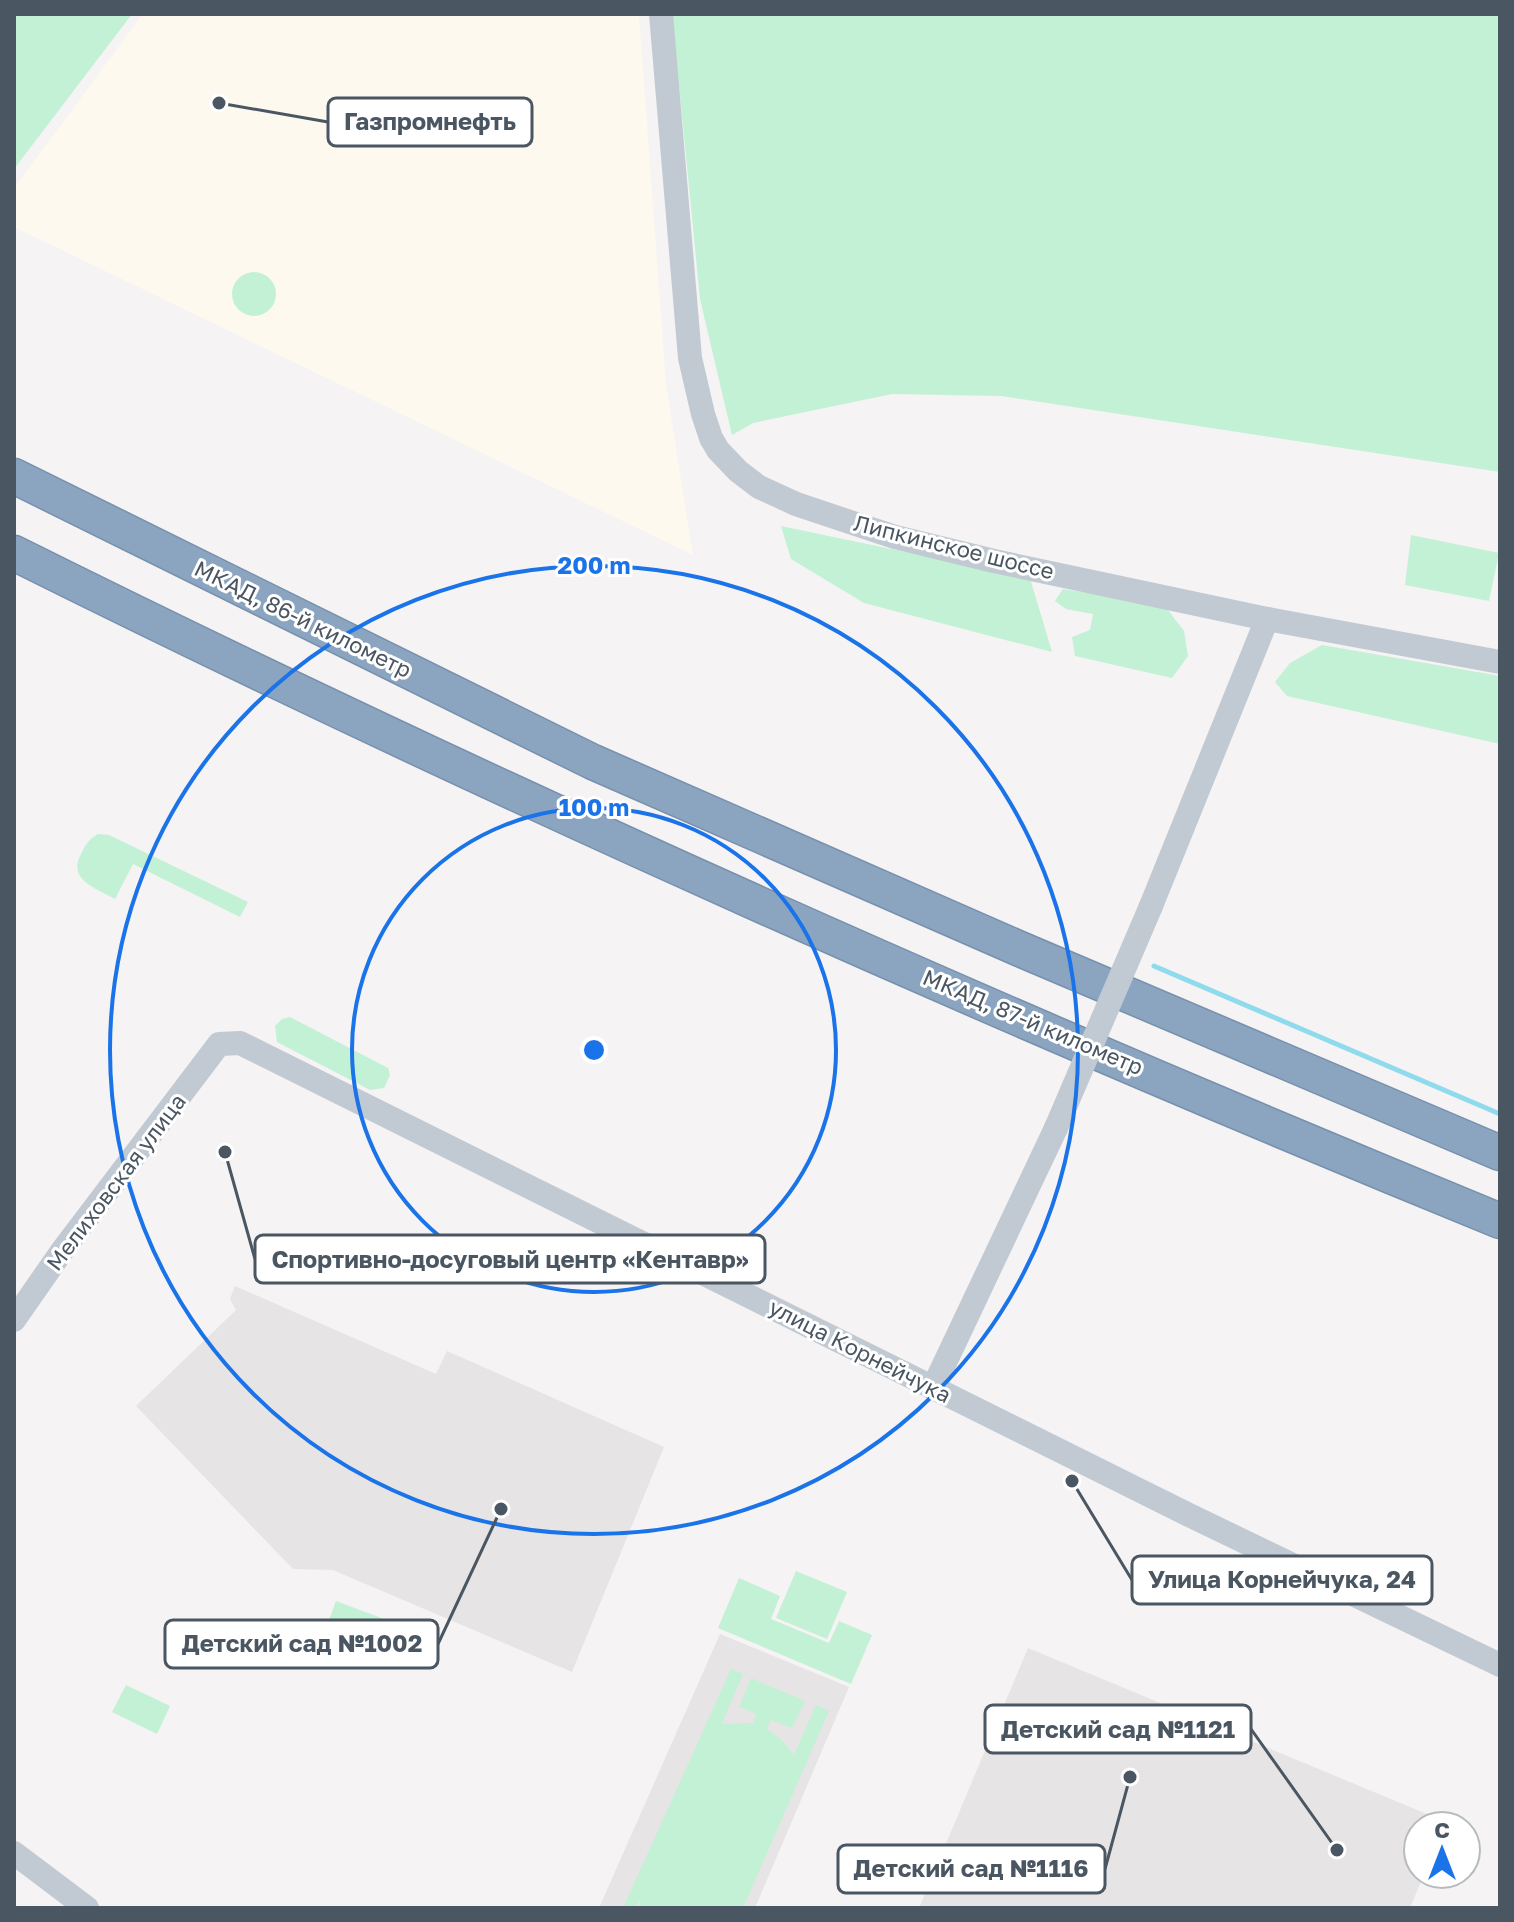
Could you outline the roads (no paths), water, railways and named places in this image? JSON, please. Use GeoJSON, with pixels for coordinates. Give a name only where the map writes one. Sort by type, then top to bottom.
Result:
{"type":"FeatureCollection","features":[{"type":"Feature","properties":{"kind":"highway","name":"МКАД, 86-й километр"},"geometry":{"type":"LineString","coordinates":[[14,476],[593,762],[1500,1153]]}},
{"type":"Feature","properties":{"kind":"highway","name":"МКАД, 87-й километр"},"geometry":{"type":"LineString","coordinates":[[14,553],[567,819],[1009,1013],[1500,1221]]}},
{"type":"Feature","properties":{"kind":"street","name":"Липкинское шоссе"},"geometry":{"type":"LineString","coordinates":[[661,14],[690,358],[711,438],[738,471],[759,487],[796,504],[895,537],[1267,619],[1500,662]]}},
{"type":"Feature","properties":{"kind":"street"},"geometry":{"type":"LineString","coordinates":[[933,1388],[1056,1128],[1151,906],[1267,619]]}},
{"type":"Feature","properties":{"kind":"street","name":"улица Корнейчука"},"geometry":{"type":"LineString","coordinates":[[219,1044],[240,1043],[933,1388],[1500,1665]]}},
{"type":"Feature","properties":{"kind":"street","name":"Мелиховская улица"},"geometry":{"type":"LineString","coordinates":[[14,1320],[62,1251],[219,1044]]}},
{"type":"Feature","properties":{"kind":"street"},"geometry":{"type":"LineString","coordinates":[[14,1853],[87,1908]]}},
{"type":"Feature","properties":{"kind":"waterway"},"geometry":{"type":"LineString","coordinates":[[1154,966],[1500,1114]]}},
{"type":"Feature","properties":{"kind":"place","name":"Газпромнефть"},"geometry":{"type":"Point","coordinates":[219,103]}},
{"type":"Feature","properties":{"kind":"place","name":"Спортивно-досуговый центр «Кентавр»"},"geometry":{"type":"Point","coordinates":[225,1152]}},
{"type":"Feature","properties":{"kind":"place","name":"Улица Корнейчука, 24"},"geometry":{"type":"Point","coordinates":[1072,1481]}},
{"type":"Feature","properties":{"kind":"place","name":"Детский сад №1002"},"geometry":{"type":"Point","coordinates":[501,1509]}},
{"type":"Feature","properties":{"kind":"place","name":"Детский сад №1116"},"geometry":{"type":"Point","coordinates":[1130,1777]}},
{"type":"Feature","properties":{"kind":"place","name":"Детский сад №1121"},"geometry":{"type":"Point","coordinates":[1337,1850]}}]}
